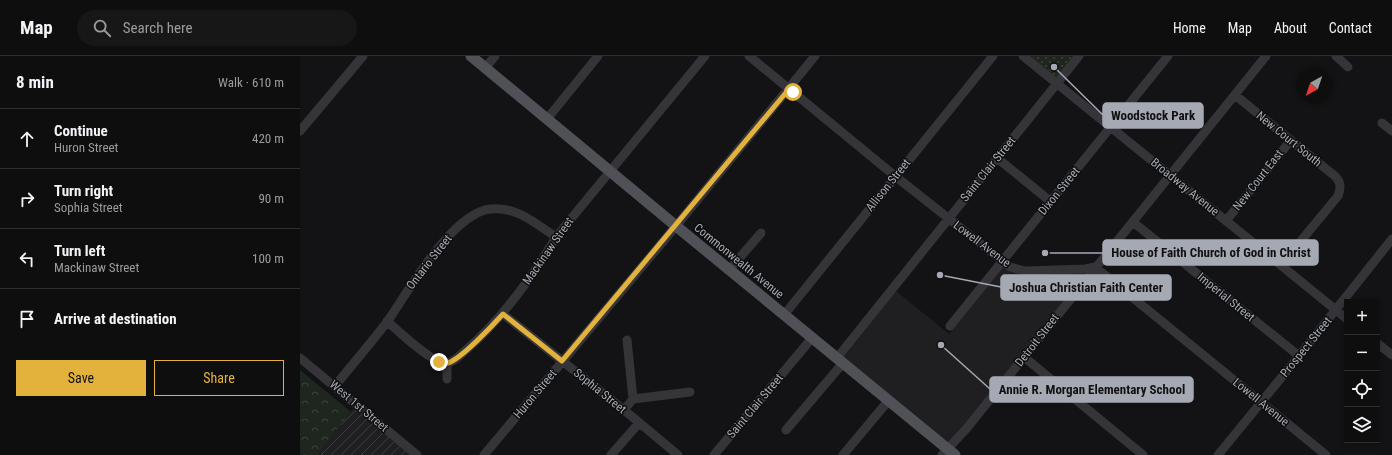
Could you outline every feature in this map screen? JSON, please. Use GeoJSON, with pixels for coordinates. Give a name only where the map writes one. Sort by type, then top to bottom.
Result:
{"type":"FeatureCollection","features":[{"type":"Feature","properties":{"kind":"main road","name":"Commonwealth Avenue"},"geometry":{"type":"LineString","coordinates":[[471,56],[729,270],[889,400],[948,453]]}},
{"type":"Feature","properties":{"kind":"street"},"geometry":{"type":"LineString","coordinates":[[300,130],[363,56]]}},
{"type":"Feature","properties":{"kind":"street"},"geometry":{"type":"LineString","coordinates":[[485,68],[495,56]]}},
{"type":"Feature","properties":{"kind":"street"},"geometry":{"type":"LineString","coordinates":[[547,119],[598,56]]}},
{"type":"Feature","properties":{"kind":"street","name":"Mackinaw Street"},"geometry":{"type":"LineString","coordinates":[[447,363],[454,360],[480,338],[503,314],[539,265],[556,237],[705,56]]}},
{"type":"Feature","properties":{"kind":"street","name":"Lowell Avenue"},"geometry":{"type":"LineString","coordinates":[[749,56],[1010,267],[1025,271],[1085,269],[1096,267],[1326,455]]}},
{"type":"Feature","properties":{"kind":"street","name":"Huron Street"},"geometry":{"type":"LineString","coordinates":[[484,455],[816,56]]}},
{"type":"Feature","properties":{"kind":"street","name":"Allison Street"},"geometry":{"type":"LineString","coordinates":[[784,315],[993,56]]}},
{"type":"Feature","properties":{"kind":"street","name":"Broadway Avenue"},"geometry":{"type":"LineString","coordinates":[[1023,56],[1344,317]]}},
{"type":"Feature","properties":{"kind":"street","name":"Saint Clair Street"},"geometry":{"type":"LineString","coordinates":[[786,430],[949,218],[1079,56]]}},
{"type":"Feature","properties":{"kind":"street","name":"Dixon Street"},"geometry":{"type":"LineString","coordinates":[[950,326],[1168,56]]}},
{"type":"Feature","properties":{"kind":"street","name":"Detroit Street"},"geometry":{"type":"LineString","coordinates":[[948,453],[1266,56]]}},
{"type":"Feature","properties":{"kind":"street"},"geometry":{"type":"LineString","coordinates":[[1336,56],[1348,66]]}},
{"type":"Feature","properties":{"kind":"street","name":"New Court South"},"geometry":{"type":"LineString","coordinates":[[1235,95],[1336,177],[1341,185],[1338,196],[1281,265]]}},
{"type":"Feature","properties":{"kind":"street"},"geometry":{"type":"LineString","coordinates":[[1382,123],[1392,131]]}},
{"type":"Feature","properties":{"kind":"street","name":"New Court East"},"geometry":{"type":"LineString","coordinates":[[1226,221],[1291,140]]}},
{"type":"Feature","properties":{"kind":"street"},"geometry":{"type":"LineString","coordinates":[[997,158],[1050,202]]}},
{"type":"Feature","properties":{"kind":"street","name":"Ontario Street"},"geometry":{"type":"LineString","coordinates":[[335,386],[387,321],[435,253],[463,223],[481,211],[497,209],[510,210],[528,218],[556,237]]}},
{"type":"Feature","properties":{"kind":"street","name":"Imperial Street"},"geometry":{"type":"LineString","coordinates":[[1133,222],[1299,356]]}},
{"type":"Feature","properties":{"kind":"street"},"geometry":{"type":"LineString","coordinates":[[729,270],[761,233]]}},
{"type":"Feature","properties":{"kind":"street","name":"Prospect Street"},"geometry":{"type":"LineString","coordinates":[[1218,455],[1392,239]]}},
{"type":"Feature","properties":{"kind":"street","name":"Sophia Street"},"geometry":{"type":"LineString","coordinates":[[503,314],[678,455]]}},
{"type":"Feature","properties":{"kind":"street"},"geometry":{"type":"LineString","coordinates":[[387,321],[424,352],[439,362],[447,363],[447,379]]}},
{"type":"Feature","properties":{"kind":"street","name":"Saint Clair Street"},"geometry":{"type":"LineString","coordinates":[[714,455],[812,338]]}},
{"type":"Feature","properties":{"kind":"street"},"geometry":{"type":"LineString","coordinates":[[627,340],[633,399]]}},
{"type":"Feature","properties":{"kind":"street"},"geometry":{"type":"LineString","coordinates":[[1380,345],[1392,355]]}},
{"type":"Feature","properties":{"kind":"street"},"geometry":{"type":"LineString","coordinates":[[1024,357],[1144,455]]}},
{"type":"Feature","properties":{"kind":"street","name":"West 1st Street"},"geometry":{"type":"LineString","coordinates":[[300,358],[418,455]]}},
{"type":"Feature","properties":{"kind":"street"},"geometry":{"type":"LineString","coordinates":[[624,410],[633,399],[690,392]]}},
{"type":"Feature","properties":{"kind":"street"},"geometry":{"type":"LineString","coordinates":[[843,455],[889,400]]}},
{"type":"Feature","properties":{"kind":"street"},"geometry":{"type":"LineString","coordinates":[[612,455],[639,423]]}},
{"type":"Feature","properties":{"kind":"shaded area"},"geometry":{"type":"Polygon","coordinates":[[[1003,264],[1013,272],[1088,271],[950,444],[844,357],[896,291],[949,334],[1003,264]]]}},
{"type":"Feature","properties":{"kind":"shaded area"},"geometry":{"type":"Polygon","coordinates":[[[355,407],[413,455],[317,455],[355,407]]]}},
{"type":"Feature","properties":{"kind":"green space"},"geometry":{"type":"Polygon","coordinates":[[[1028,56],[1075,56],[1056,79],[1028,56]]]}},
{"type":"Feature","properties":{"kind":"green space"},"geometry":{"type":"Polygon","coordinates":[[[300,370],[351,412],[317,455],[300,454],[300,370]]]}},
{"type":"Feature","properties":{"kind":"place","name":"Woodstock Park"},"geometry":{"type":"Point","coordinates":[1054,67]}},
{"type":"Feature","properties":{"kind":"place","name":"House of Faith Church of God in Christ"},"geometry":{"type":"Point","coordinates":[1045,253]}},
{"type":"Feature","properties":{"kind":"place","name":"Joshua Christian Faith Center"},"geometry":{"type":"Point","coordinates":[940,275]}},
{"type":"Feature","properties":{"kind":"place","name":"Annie R. Morgan Elementary School"},"geometry":{"type":"Point","coordinates":[941,345]}},
{"type":"Feature","properties":{"kind":"route"},"geometry":{"type":"LineString","coordinates":[[439,362],[447,363],[454,360],[480,338],[503,314],[562,361],[789,89],[793,92]]}}]}
